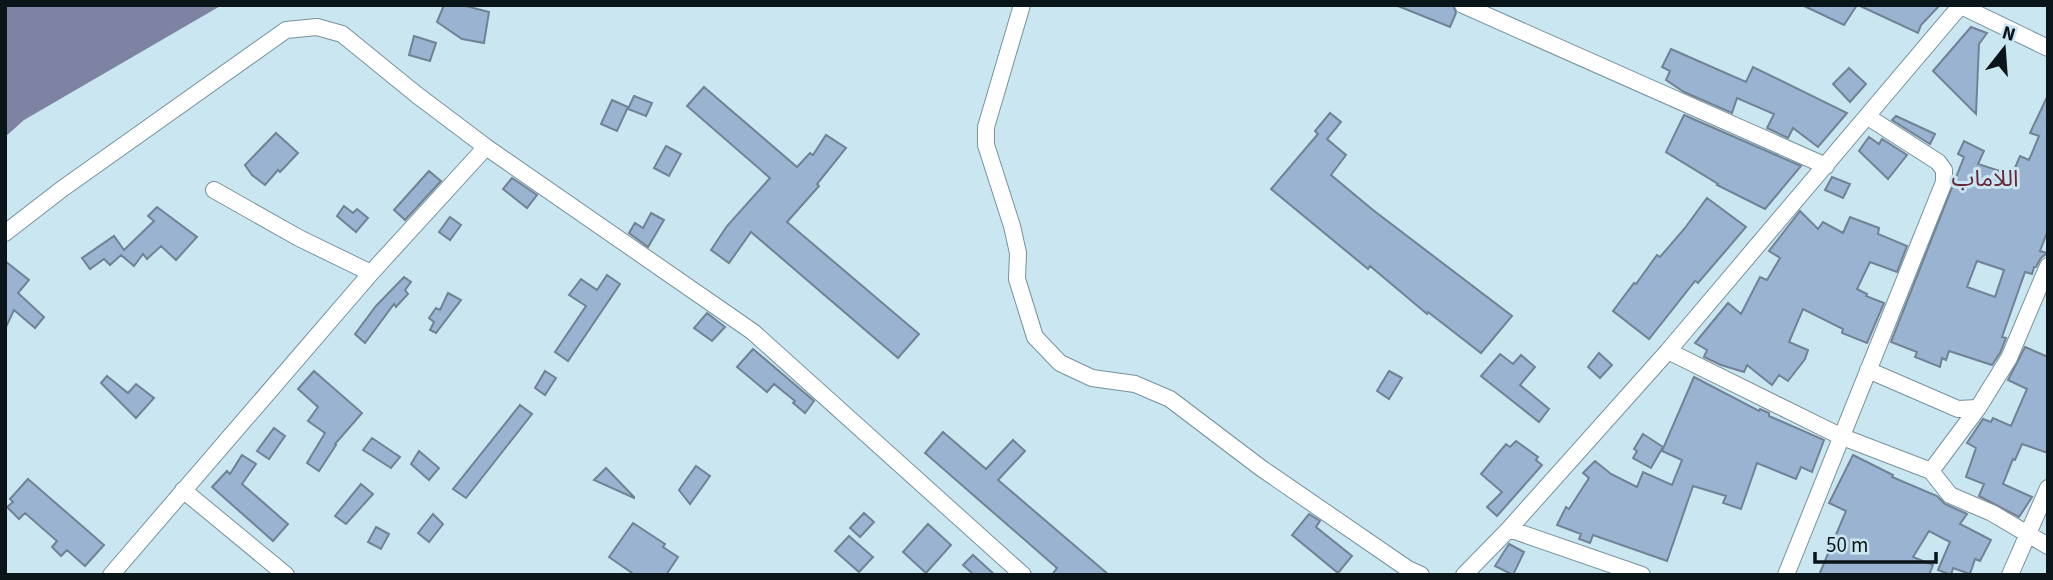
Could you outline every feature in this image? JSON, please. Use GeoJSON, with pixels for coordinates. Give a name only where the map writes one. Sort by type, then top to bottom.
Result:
{"type":"FeatureCollection","features":[{"type":"Feature","properties":{"kind":"street"},"geometry":{"type":"LineString","coordinates":[[1022,5],[986,127],[986,145],[1012,226],[1018,253],[1017,279],[1035,337],[1060,363],[1092,378],[1135,384],[1170,399],[1261,468],[1408,569],[1421,575]]}},
{"type":"Feature","properties":{"kind":"street"},"geometry":{"type":"LineString","coordinates":[[1463,5],[1826,166]]}},
{"type":"Feature","properties":{"kind":"street"},"geometry":{"type":"LineString","coordinates":[[1464,575],[1509,529],[1668,351],[1868,117],[1954,8],[2048,48]]}},
{"type":"Feature","properties":{"kind":"street"},"geometry":{"type":"LineString","coordinates":[[5,233],[73,181],[286,30],[317,27],[342,34],[486,147],[752,332],[1023,575]]}},
{"type":"Feature","properties":{"kind":"street"},"geometry":{"type":"LineString","coordinates":[[1786,575],[1944,182],[1944,170],[1938,162],[1868,117]]}},
{"type":"Feature","properties":{"kind":"street"},"geometry":{"type":"LineString","coordinates":[[111,575],[371,273],[486,147]]}},
{"type":"Feature","properties":{"kind":"street"},"geometry":{"type":"LineString","coordinates":[[214,190],[299,238],[371,273]]}},
{"type":"Feature","properties":{"kind":"street"},"geometry":{"type":"LineString","coordinates":[[1931,471],[1978,408],[2009,358],[2048,265]]}},
{"type":"Feature","properties":{"kind":"street"},"geometry":{"type":"LineString","coordinates":[[1668,351],[1840,436],[1931,471],[1950,495],[1992,513],[2048,546]]}},
{"type":"Feature","properties":{"kind":"street"},"geometry":{"type":"LineString","coordinates":[[1868,370],[1958,409],[1978,408]]}},
{"type":"Feature","properties":{"kind":"street"},"geometry":{"type":"LineString","coordinates":[[2010,575],[2048,488]]}},
{"type":"Feature","properties":{"kind":"street"},"geometry":{"type":"LineString","coordinates":[[183,490],[286,575]]}},
{"type":"Feature","properties":{"kind":"street"},"geometry":{"type":"LineString","coordinates":[[1509,529],[1642,575]]}},
{"type":"Feature","properties":{"kind":"water"},"geometry":{"type":"Polygon","coordinates":[[[5,5],[222,5],[24,120],[5,137],[5,5]]]}},
{"type":"Feature","properties":{"kind":"building"},"geometry":{"type":"Polygon","coordinates":[[[444,5],[462,5],[489,12],[484,43],[462,39],[437,22],[444,5]]]}},
{"type":"Feature","properties":{"kind":"building"},"geometry":{"type":"Polygon","coordinates":[[[1453,5],[1456,13],[1450,27],[1398,6],[1453,5]]]}},
{"type":"Feature","properties":{"kind":"building"},"geometry":{"type":"Polygon","coordinates":[[[1802,5],[1857,5],[1844,25],[1802,5]]]}},
{"type":"Feature","properties":{"kind":"building"},"geometry":{"type":"Polygon","coordinates":[[[1858,5],[1940,5],[1921,25],[1918,33],[1858,5]]]}},
{"type":"Feature","properties":{"kind":"building"},"geometry":{"type":"Polygon","coordinates":[[[1971,27],[1987,33],[1979,44],[1976,114],[1933,71],[1971,27]]]}},
{"type":"Feature","properties":{"kind":"building"},"geometry":{"type":"Polygon","coordinates":[[[414,36],[436,43],[430,61],[409,55],[414,36]]]}},
{"type":"Feature","properties":{"kind":"building"},"geometry":{"type":"Polygon","coordinates":[[[1671,49],[1746,82],[1753,67],[1847,113],[1818,147],[1793,128],[1788,138],[1767,128],[1774,114],[1737,98],[1732,113],[1684,92],[1666,80],[1670,71],[1662,67],[1671,49]]]}},
{"type":"Feature","properties":{"kind":"building"},"geometry":{"type":"Polygon","coordinates":[[[1849,68],[1866,84],[1850,102],[1833,84],[1849,68]]]}},
{"type":"Feature","properties":{"kind":"building"},"geometry":{"type":"Polygon","coordinates":[[[704,87],[797,167],[810,153],[813,155],[826,135],[846,148],[817,184],[819,186],[787,222],[919,334],[898,358],[751,232],[729,263],[711,250],[727,226],[770,178],[687,106],[704,87]]]}},
{"type":"Feature","properties":{"kind":"building"},"geometry":{"type":"Polygon","coordinates":[[[2048,95],[2048,230],[2040,251],[2047,253],[2034,267],[2032,274],[2025,272],[2002,337],[2006,338],[2000,353],[1992,365],[1949,351],[1946,360],[1942,358],[1940,367],[1915,357],[1917,352],[1891,342],[1964,157],[1958,154],[1964,141],[1984,151],[1978,164],[2012,175],[2020,156],[2029,160],[2039,136],[2030,133],[2048,95]],[[1977,261],[1967,287],[1995,297],[2004,270],[1977,261]]]}},
{"type":"Feature","properties":{"kind":"building"},"geometry":{"type":"Polygon","coordinates":[[[634,96],[652,103],[646,116],[628,109],[634,96]]]}},
{"type":"Feature","properties":{"kind":"building"},"geometry":{"type":"Polygon","coordinates":[[[612,100],[628,107],[617,131],[601,124],[612,100]]]}},
{"type":"Feature","properties":{"kind":"building"},"geometry":{"type":"Polygon","coordinates":[[[1330,113],[1341,122],[1327,139],[1346,155],[1331,175],[1512,316],[1481,353],[1428,312],[1427,314],[1370,266],[1368,269],[1271,189],[1318,134],[1315,131],[1330,113]]]}},
{"type":"Feature","properties":{"kind":"building"},"geometry":{"type":"Polygon","coordinates":[[[1684,115],[1801,166],[1765,209],[1717,185],[1666,152],[1684,115]]]}},
{"type":"Feature","properties":{"kind":"building"},"geometry":{"type":"Polygon","coordinates":[[[1896,116],[1935,134],[1930,144],[1892,120],[1896,116]]]}},
{"type":"Feature","properties":{"kind":"building"},"geometry":{"type":"Polygon","coordinates":[[[276,133],[298,153],[265,185],[252,175],[245,165],[276,133]]]}},
{"type":"Feature","properties":{"kind":"building"},"geometry":{"type":"Polygon","coordinates":[[[1869,137],[1879,144],[1882,139],[1907,155],[1888,179],[1859,151],[1869,137]]]}},
{"type":"Feature","properties":{"kind":"building"},"geometry":{"type":"Polygon","coordinates":[[[666,146],[681,154],[669,176],[654,168],[666,146]]]}},
{"type":"Feature","properties":{"kind":"building"},"geometry":{"type":"Polygon","coordinates":[[[429,171],[441,181],[405,220],[394,210],[429,171]]]}},
{"type":"Feature","properties":{"kind":"building"},"geometry":{"type":"Polygon","coordinates":[[[1832,177],[1850,184],[1843,198],[1825,190],[1832,177]]]}},
{"type":"Feature","properties":{"kind":"building"},"geometry":{"type":"Polygon","coordinates":[[[512,178],[537,195],[527,208],[503,189],[512,178]]]}},
{"type":"Feature","properties":{"kind":"building"},"geometry":{"type":"Polygon","coordinates":[[[1707,198],[1746,227],[1698,283],[1695,281],[1649,339],[1613,311],[1657,255],[1660,257],[1685,228],[1707,198]]]}},
{"type":"Feature","properties":{"kind":"building"},"geometry":{"type":"Polygon","coordinates":[[[344,206],[353,213],[357,209],[368,218],[356,232],[337,216],[344,206]]]}},
{"type":"Feature","properties":{"kind":"building"},"geometry":{"type":"Polygon","coordinates":[[[157,207],[197,237],[176,260],[161,246],[147,259],[143,254],[134,266],[121,255],[110,265],[104,259],[90,269],[82,258],[114,236],[124,250],[154,221],[148,216],[157,207]]]}},
{"type":"Feature","properties":{"kind":"building"},"geometry":{"type":"Polygon","coordinates":[[[1800,211],[1818,229],[1823,222],[1843,233],[1850,217],[1879,228],[1878,234],[1907,246],[1897,272],[1870,262],[1857,289],[1884,303],[1867,343],[1842,333],[1843,329],[1803,309],[1789,342],[1808,350],[1805,359],[1788,381],[1779,375],[1772,385],[1747,365],[1744,372],[1704,357],[1707,350],[1695,343],[1728,303],[1741,314],[1760,277],[1767,280],[1780,258],[1769,251],[1800,211]]]}},
{"type":"Feature","properties":{"kind":"building"},"geometry":{"type":"Polygon","coordinates":[[[651,213],[664,220],[648,247],[629,233],[635,223],[643,228],[651,213]]]}},
{"type":"Feature","properties":{"kind":"building"},"geometry":{"type":"Polygon","coordinates":[[[450,217],[461,225],[450,240],[439,232],[450,217]]]}},
{"type":"Feature","properties":{"kind":"building"},"geometry":{"type":"Polygon","coordinates":[[[5,261],[29,280],[18,293],[44,317],[35,328],[14,310],[5,329],[5,261]]]}},
{"type":"Feature","properties":{"kind":"building"},"geometry":{"type":"Polygon","coordinates":[[[607,275],[620,284],[568,361],[555,352],[586,306],[569,295],[581,279],[597,290],[607,275]]]}},
{"type":"Feature","properties":{"kind":"building"},"geometry":{"type":"Polygon","coordinates":[[[404,277],[411,282],[405,290],[408,294],[396,307],[394,304],[365,343],[355,334],[376,306],[404,277]]]}},
{"type":"Feature","properties":{"kind":"building"},"geometry":{"type":"Polygon","coordinates":[[[448,293],[461,300],[436,333],[430,330],[434,322],[429,318],[436,308],[440,310],[448,293]]]}},
{"type":"Feature","properties":{"kind":"building"},"geometry":{"type":"Polygon","coordinates":[[[707,313],[725,327],[712,341],[694,328],[707,313]]]}},
{"type":"Feature","properties":{"kind":"building"},"geometry":{"type":"Polygon","coordinates":[[[2025,347],[2048,357],[2048,453],[2022,444],[2015,460],[2013,459],[2003,484],[2032,497],[2019,517],[1979,496],[1984,484],[1966,477],[1976,448],[1967,443],[1983,419],[1991,422],[1993,418],[2011,426],[2027,389],[2008,380],[2025,347]]]}},
{"type":"Feature","properties":{"kind":"building"},"geometry":{"type":"Polygon","coordinates":[[[753,349],[814,401],[805,413],[774,384],[767,392],[737,367],[753,349]]]}},
{"type":"Feature","properties":{"kind":"building"},"geometry":{"type":"Polygon","coordinates":[[[1599,353],[1612,365],[1600,378],[1588,367],[1599,353]]]}},
{"type":"Feature","properties":{"kind":"building"},"geometry":{"type":"Polygon","coordinates":[[[1500,354],[1513,364],[1521,355],[1535,367],[1520,385],[1549,409],[1539,422],[1481,376],[1500,354]]]}},
{"type":"Feature","properties":{"kind":"building"},"geometry":{"type":"Polygon","coordinates":[[[314,371],[362,413],[335,444],[319,471],[307,463],[325,433],[308,421],[318,407],[298,389],[314,371]]]}},
{"type":"Feature","properties":{"kind":"building"},"geometry":{"type":"Polygon","coordinates":[[[545,371],[556,378],[545,395],[535,388],[545,371]]]}},
{"type":"Feature","properties":{"kind":"building"},"geometry":{"type":"Polygon","coordinates":[[[1389,371],[1402,378],[1389,399],[1377,391],[1389,371]]]}},
{"type":"Feature","properties":{"kind":"building"},"geometry":{"type":"Polygon","coordinates":[[[107,376],[128,393],[136,384],[154,398],[136,418],[101,383],[107,376]]]}},
{"type":"Feature","properties":{"kind":"building"},"geometry":{"type":"Polygon","coordinates":[[[1694,377],[1759,411],[1760,409],[1769,413],[1769,416],[1824,440],[1812,472],[1801,467],[1796,479],[1757,463],[1741,509],[1723,503],[1726,496],[1693,486],[1667,561],[1593,535],[1590,543],[1579,539],[1581,534],[1557,525],[1566,507],[1569,509],[1589,478],[1583,473],[1595,461],[1611,474],[1637,487],[1643,472],[1672,485],[1682,460],[1662,451],[1694,377]]]}},
{"type":"Feature","properties":{"kind":"building"},"geometry":{"type":"Polygon","coordinates":[[[520,405],[532,414],[466,498],[453,489],[520,405]]]}},
{"type":"Feature","properties":{"kind":"building"},"geometry":{"type":"Polygon","coordinates":[[[274,428],[285,436],[269,459],[257,451],[274,428]]]}},
{"type":"Feature","properties":{"kind":"building"},"geometry":{"type":"Polygon","coordinates":[[[943,432],[986,469],[1013,440],[1025,451],[998,480],[1109,575],[1052,575],[1057,568],[925,453],[943,432]]]}},
{"type":"Feature","properties":{"kind":"building"},"geometry":{"type":"Polygon","coordinates":[[[1643,434],[1663,447],[1651,468],[1633,458],[1637,451],[1634,449],[1643,434]]]}},
{"type":"Feature","properties":{"kind":"building"},"geometry":{"type":"Polygon","coordinates":[[[372,438],[400,457],[391,468],[363,450],[372,438]]]}},
{"type":"Feature","properties":{"kind":"building"},"geometry":{"type":"Polygon","coordinates":[[[1516,441],[1538,457],[1536,460],[1542,465],[1497,516],[1487,507],[1502,492],[1481,474],[1506,444],[1510,447],[1516,441]]]}},
{"type":"Feature","properties":{"kind":"building"},"geometry":{"type":"Polygon","coordinates":[[[419,451],[439,468],[429,480],[411,464],[419,451]]]}},
{"type":"Feature","properties":{"kind":"building"},"geometry":{"type":"Polygon","coordinates":[[[242,455],[256,464],[242,484],[288,524],[273,541],[212,487],[227,471],[230,474],[242,455]]]}},
{"type":"Feature","properties":{"kind":"building"},"geometry":{"type":"Polygon","coordinates":[[[1853,455],[1893,475],[1892,477],[1937,496],[1945,504],[1967,514],[1960,524],[1991,540],[1980,561],[1975,559],[1970,574],[1953,568],[1951,575],[1938,570],[1950,542],[1929,531],[1913,557],[1933,565],[1929,575],[1819,575],[1846,511],[1829,503],[1853,455]]]}},
{"type":"Feature","properties":{"kind":"building"},"geometry":{"type":"Polygon","coordinates":[[[696,466],[710,476],[690,504],[679,490],[696,466]]]}},
{"type":"Feature","properties":{"kind":"building"},"geometry":{"type":"Polygon","coordinates":[[[606,468],[634,497],[634,498],[594,480],[606,468]]]}},
{"type":"Feature","properties":{"kind":"building"},"geometry":{"type":"Polygon","coordinates":[[[28,479],[104,545],[85,566],[67,550],[61,556],[52,547],[57,541],[25,513],[19,519],[7,507],[13,502],[10,499],[28,479]]]}},
{"type":"Feature","properties":{"kind":"building"},"geometry":{"type":"Polygon","coordinates":[[[361,484],[373,494],[346,524],[335,516],[361,484]]]}},
{"type":"Feature","properties":{"kind":"building"},"geometry":{"type":"Polygon","coordinates":[[[864,513],[874,522],[860,537],[850,528],[864,513]]]}},
{"type":"Feature","properties":{"kind":"building"},"geometry":{"type":"Polygon","coordinates":[[[433,514],[443,524],[429,542],[418,533],[433,514]]]}},
{"type":"Feature","properties":{"kind":"building"},"geometry":{"type":"Polygon","coordinates":[[[1309,514],[1320,521],[1316,527],[1352,556],[1338,573],[1292,535],[1309,514]]]}},
{"type":"Feature","properties":{"kind":"building"},"geometry":{"type":"Polygon","coordinates":[[[633,523],[665,544],[663,547],[678,557],[666,575],[635,575],[609,557],[633,523]]]}},
{"type":"Feature","properties":{"kind":"building"},"geometry":{"type":"Polygon","coordinates":[[[928,524],[951,545],[926,573],[903,552],[928,524]]]}},
{"type":"Feature","properties":{"kind":"building"},"geometry":{"type":"Polygon","coordinates":[[[376,527],[389,534],[381,549],[368,542],[376,527]]]}},
{"type":"Feature","properties":{"kind":"building"},"geometry":{"type":"Polygon","coordinates":[[[849,536],[873,557],[859,572],[835,551],[849,536]]]}},
{"type":"Feature","properties":{"kind":"building"},"geometry":{"type":"Polygon","coordinates":[[[1509,544],[1524,552],[1513,575],[1495,566],[1509,544]]]}},
{"type":"Feature","properties":{"kind":"building"},"geometry":{"type":"Polygon","coordinates":[[[973,555],[995,575],[974,575],[963,565],[973,555]]]}},
{"type":"Feature","properties":{"kind":"district","name":"اللاماب"},"geometry":{"type":"Point","coordinates":[1985,178]}}]}
